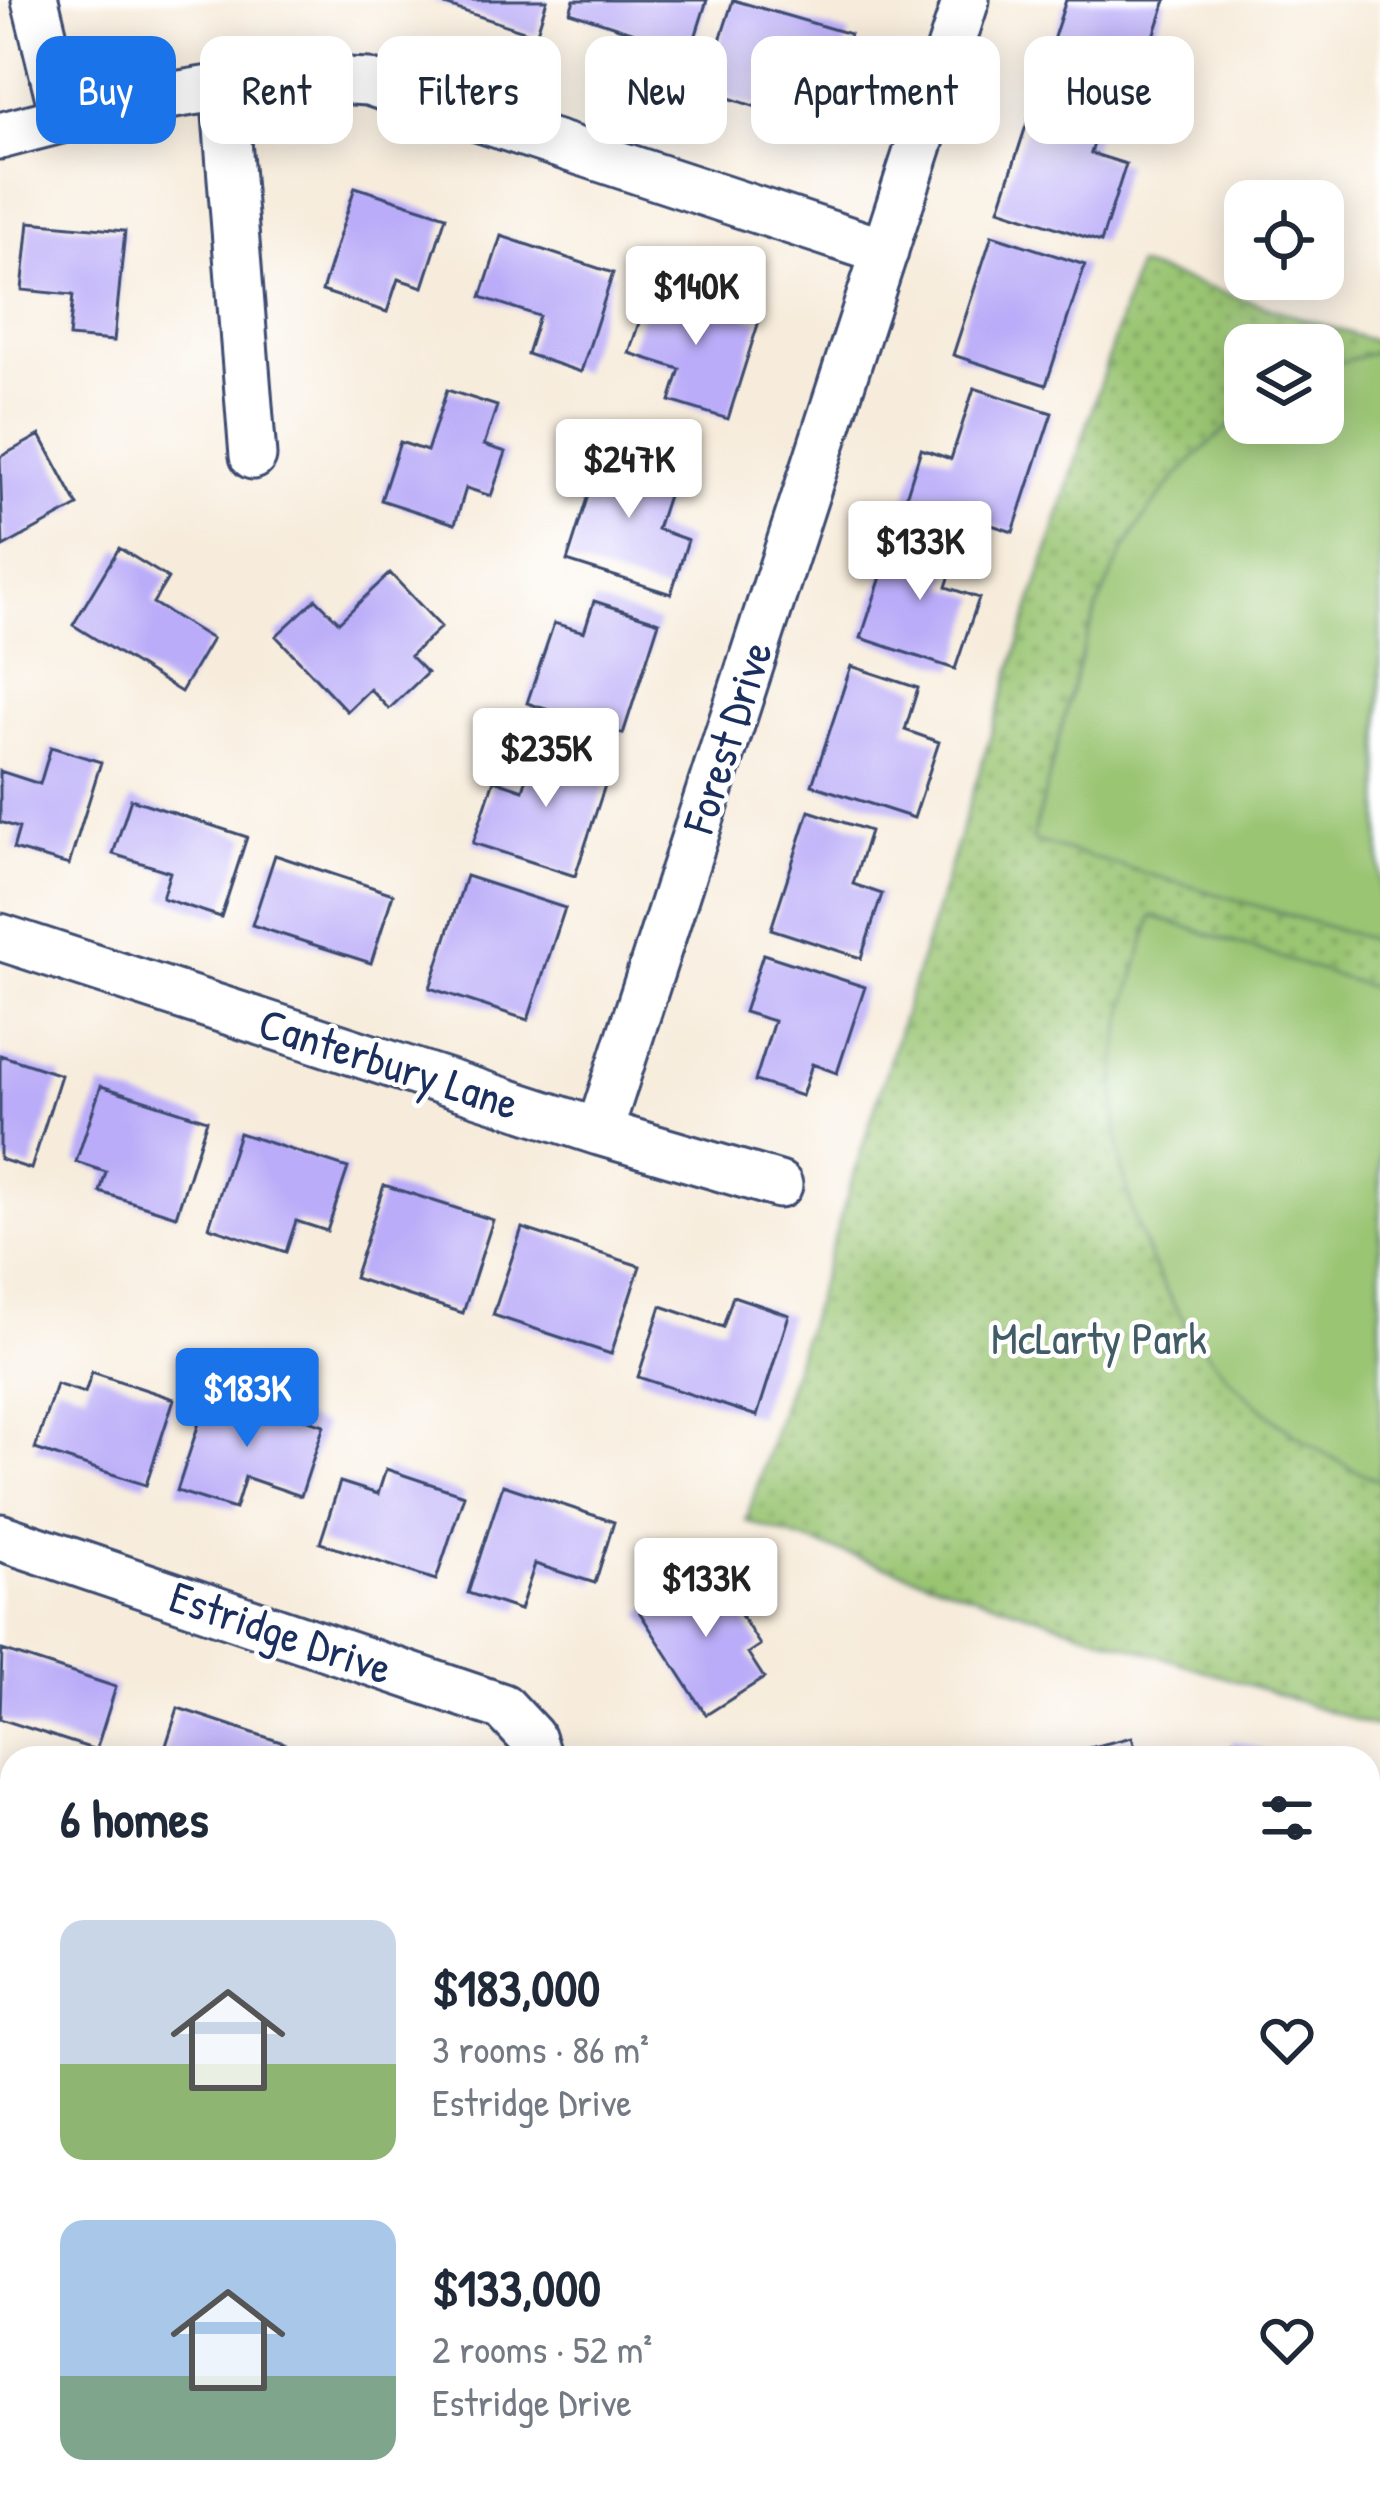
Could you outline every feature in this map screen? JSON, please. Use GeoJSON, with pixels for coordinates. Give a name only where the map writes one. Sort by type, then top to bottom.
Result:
{"type":"FeatureCollection","features":[{"type":"Feature","properties":{"kind":"street"},"geometry":{"type":"LineString","coordinates":[[35,0],[44,36]]}},
{"type":"Feature","properties":{"kind":"street","name":"Forest Drive"},"geometry":{"type":"LineString","coordinates":[[599,1132],[966,0]]}},
{"type":"Feature","properties":{"kind":"street"},"geometry":{"type":"LineString","coordinates":[[353,81],[368,82],[885,252]]}},
{"type":"Feature","properties":{"kind":"street"},"geometry":{"type":"LineString","coordinates":[[0,136],[36,126]]}},
{"type":"Feature","properties":{"kind":"street"},"geometry":{"type":"LineString","coordinates":[[228,144],[253,456]]}},
{"type":"Feature","properties":{"kind":"street","name":"Canterbury Lane"},"geometry":{"type":"LineString","coordinates":[[0,937],[599,1132],[779,1185]]}},
{"type":"Feature","properties":{"kind":"street","name":"Estridge Drive"},"geometry":{"type":"LineString","coordinates":[[0,1537],[503,1707],[531,1736],[534,1746]]}},
{"type":"Feature","properties":{"kind":"green space","name":"McLarty Park"},"geometry":{"type":"Polygon","coordinates":[[[1137,265],[1224,293],[1224,300],[1246,300],[1321,324],[1224,324],[1224,444],[1344,444],[1344,331],[1380,343],[1380,1728],[746,1521],[1137,265]]]}},
{"type":"Feature","properties":{"kind":"green space"},"geometry":{"type":"Polygon","coordinates":[[[1380,351],[1380,942],[1032,840],[1098,606],[1152,507],[1224,433],[1224,444],[1344,444],[1344,361],[1380,351]]]}},
{"type":"Feature","properties":{"kind":"green space"},"geometry":{"type":"Polygon","coordinates":[[[1152,916],[1380,990],[1380,1481],[1320,1451],[1266,1412],[1219,1366],[1180,1314],[1149,1256],[1128,1193],[1117,1127],[1117,1059],[1126,1005],[1152,916]]]}},
{"type":"Feature","properties":{"kind":"building"},"geometry":{"type":"Polygon","coordinates":[[[430,0],[547,0],[536,35],[430,0]]]}},
{"type":"Feature","properties":{"kind":"building"},"geometry":{"type":"Polygon","coordinates":[[[574,0],[707,0],[696,36],[633,36],[570,12],[574,0]]]}},
{"type":"Feature","properties":{"kind":"building"},"geometry":{"type":"Polygon","coordinates":[[[733,0],[850,34],[751,36],[751,105],[727,97],[727,36],[721,36],[733,0]]]}},
{"type":"Feature","properties":{"kind":"building"},"geometry":{"type":"Polygon","coordinates":[[[1066,0],[1166,0],[1154,36],[1054,36],[1066,0]]]}},
{"type":"Feature","properties":{"kind":"building"},"geometry":{"type":"Polygon","coordinates":[[[1024,132],[1024,144],[1094,144],[1091,153],[1126,164],[1101,242],[999,209],[1024,132]]]}},
{"type":"Feature","properties":{"kind":"building"},"geometry":{"type":"Polygon","coordinates":[[[355,187],[446,216],[423,287],[398,279],[387,312],[322,291],[355,187]]]}},
{"type":"Feature","properties":{"kind":"building"},"geometry":{"type":"Polygon","coordinates":[[[29,222],[125,231],[114,341],[69,337],[73,295],[22,290],[29,222]]]}},
{"type":"Feature","properties":{"kind":"building"},"geometry":{"type":"Polygon","coordinates":[[[992,235],[1085,265],[1046,385],[953,355],[992,235]]]}},
{"type":"Feature","properties":{"kind":"building"},"geometry":{"type":"Polygon","coordinates":[[[501,236],[613,273],[581,372],[527,354],[539,316],[481,297],[501,236]]]}},
{"type":"Feature","properties":{"kind":"building"},"geometry":{"type":"Polygon","coordinates":[[[651,286],[759,321],[728,419],[670,401],[680,369],[629,353],[651,286]]]}},
{"type":"Feature","properties":{"kind":"building"},"geometry":{"type":"Polygon","coordinates":[[[974,388],[1052,413],[1013,532],[906,497],[921,449],[951,459],[974,388]]]}},
{"type":"Feature","properties":{"kind":"building"},"geometry":{"type":"Polygon","coordinates":[[[447,390],[497,406],[484,445],[506,452],[491,496],[466,488],[455,524],[381,500],[400,442],[427,451],[447,390]]]}},
{"type":"Feature","properties":{"kind":"building"},"geometry":{"type":"Polygon","coordinates":[[[40,435],[78,506],[3,547],[0,457],[40,435]]]}},
{"type":"Feature","properties":{"kind":"building"},"geometry":{"type":"Polygon","coordinates":[[[605,442],[678,465],[657,529],[688,540],[671,594],[567,561],[605,442]]]}},
{"type":"Feature","properties":{"kind":"building"},"geometry":{"type":"Polygon","coordinates":[[[896,531],[958,551],[946,587],[979,598],[955,669],[861,638],[896,531]]]}},
{"type":"Feature","properties":{"kind":"building"},"geometry":{"type":"Polygon","coordinates":[[[119,548],[168,578],[153,603],[212,639],[181,692],[73,625],[119,548]]]}},
{"type":"Feature","properties":{"kind":"building"},"geometry":{"type":"Polygon","coordinates":[[[390,573],[441,627],[410,656],[427,673],[389,709],[370,689],[347,711],[276,636],[316,599],[339,622],[390,573]]]}},
{"type":"Feature","properties":{"kind":"building"},"geometry":{"type":"Polygon","coordinates":[[[594,601],[659,622],[623,734],[527,703],[554,623],[584,632],[594,601]]]}},
{"type":"Feature","properties":{"kind":"building"},"geometry":{"type":"Polygon","coordinates":[[[851,666],[918,688],[905,730],[939,742],[914,818],[812,785],[851,666]]]}},
{"type":"Feature","properties":{"kind":"building"},"geometry":{"type":"Polygon","coordinates":[[[539,740],[612,764],[575,876],[473,843],[494,780],[523,790],[539,740]]]}},
{"type":"Feature","properties":{"kind":"building"},"geometry":{"type":"Polygon","coordinates":[[[51,747],[101,762],[69,865],[13,849],[19,828],[0,822],[0,771],[40,784],[51,747]]]}},
{"type":"Feature","properties":{"kind":"building"},"geometry":{"type":"Polygon","coordinates":[[[131,799],[247,837],[221,917],[162,898],[170,872],[113,854],[131,799]]]}},
{"type":"Feature","properties":{"kind":"building"},"geometry":{"type":"Polygon","coordinates":[[[809,811],[870,831],[853,884],[882,894],[861,958],[771,929],[809,811]]]}},
{"type":"Feature","properties":{"kind":"building"},"geometry":{"type":"Polygon","coordinates":[[[275,855],[393,894],[371,963],[252,925],[275,855]]]}},
{"type":"Feature","properties":{"kind":"building"},"geometry":{"type":"Polygon","coordinates":[[[466,876],[565,908],[528,1020],[430,988],[466,876]]]}},
{"type":"Feature","properties":{"kind":"building"},"geometry":{"type":"Polygon","coordinates":[[[763,954],[865,987],[837,1073],[812,1064],[802,1096],[755,1081],[774,1021],[744,1012],[763,954]]]}},
{"type":"Feature","properties":{"kind":"building"},"geometry":{"type":"Polygon","coordinates":[[[0,1055],[61,1075],[31,1169],[0,1159],[0,1055]]]}},
{"type":"Feature","properties":{"kind":"building"},"geometry":{"type":"Polygon","coordinates":[[[101,1086],[207,1120],[176,1216],[100,1192],[106,1172],[76,1162],[101,1086]]]}},
{"type":"Feature","properties":{"kind":"building"},"geometry":{"type":"Polygon","coordinates":[[[239,1133],[348,1168],[327,1231],[296,1221],[286,1252],[209,1227],[239,1133]]]}},
{"type":"Feature","properties":{"kind":"building"},"geometry":{"type":"Polygon","coordinates":[[[384,1185],[493,1220],[463,1313],[354,1278],[384,1185]]]}},
{"type":"Feature","properties":{"kind":"building"},"geometry":{"type":"Polygon","coordinates":[[[522,1228],[640,1266],[611,1354],[493,1315],[522,1228]]]}},
{"type":"Feature","properties":{"kind":"building"},"geometry":{"type":"Polygon","coordinates":[[[733,1296],[789,1315],[757,1416],[638,1377],[661,1306],[723,1327],[733,1296]]]}},
{"type":"Feature","properties":{"kind":"building"},"geometry":{"type":"Polygon","coordinates":[[[92,1372],[174,1399],[146,1485],[35,1449],[56,1384],[85,1393],[92,1372]]]}},
{"type":"Feature","properties":{"kind":"building"},"geometry":{"type":"Polygon","coordinates":[[[210,1389],[324,1425],[301,1496],[245,1477],[235,1509],[177,1491],[210,1389]]]}},
{"type":"Feature","properties":{"kind":"building"},"geometry":{"type":"Polygon","coordinates":[[[386,1469],[464,1495],[436,1580],[320,1543],[340,1482],[378,1494],[386,1469]]]}},
{"type":"Feature","properties":{"kind":"building"},"geometry":{"type":"Polygon","coordinates":[[[503,1485],[614,1522],[595,1583],[535,1564],[520,1610],[468,1593],[503,1485]]]}},
{"type":"Feature","properties":{"kind":"building"},"geometry":{"type":"Polygon","coordinates":[[[710,1567],[760,1645],[748,1653],[764,1678],[706,1715],[640,1613],[710,1567]]]}},
{"type":"Feature","properties":{"kind":"building"},"geometry":{"type":"Polygon","coordinates":[[[2,1650],[116,1687],[97,1746],[84,1746],[0,1719],[2,1650]]]}},
{"type":"Feature","properties":{"kind":"building"},"geometry":{"type":"Polygon","coordinates":[[[178,1708],[284,1743],[283,1746],[166,1746],[178,1708]]]}},
{"type":"Feature","properties":{"kind":"building"},"geometry":{"type":"Polygon","coordinates":[[[1132,1737],[1135,1746],[1096,1746],[1132,1737]]]}}]}
